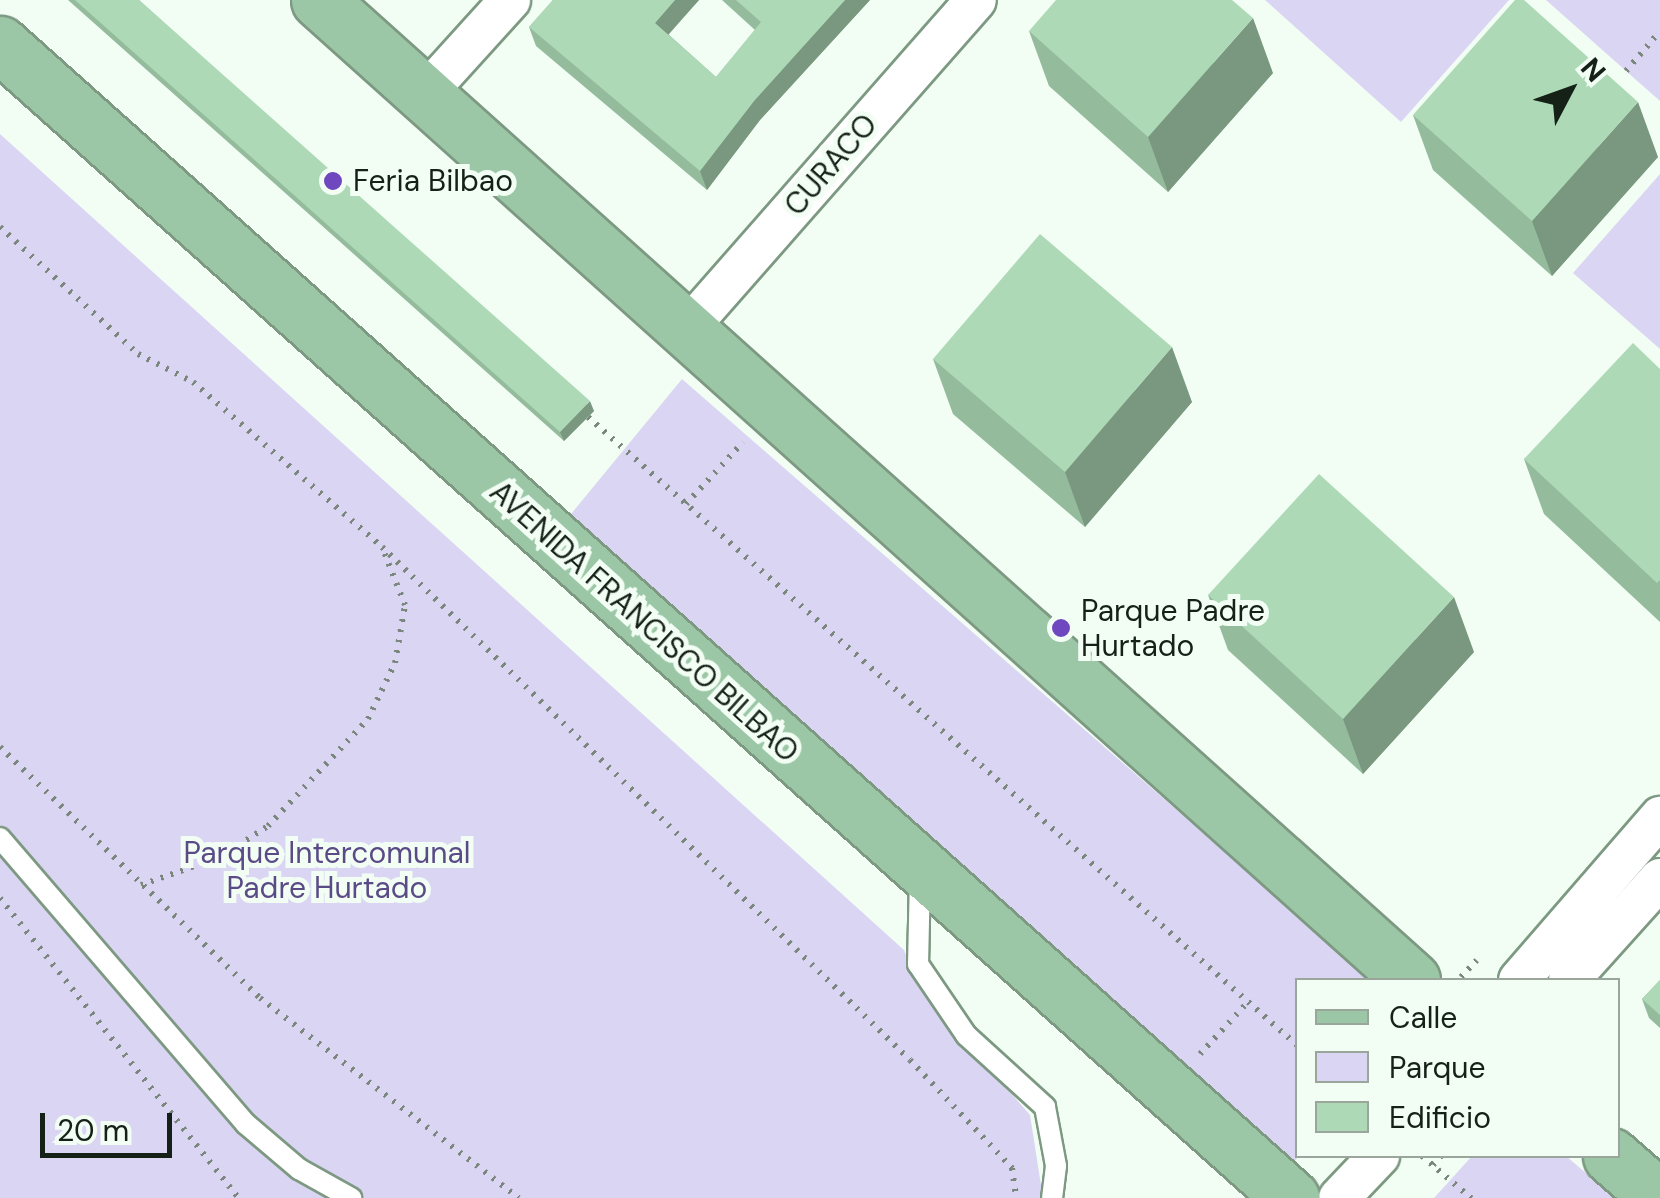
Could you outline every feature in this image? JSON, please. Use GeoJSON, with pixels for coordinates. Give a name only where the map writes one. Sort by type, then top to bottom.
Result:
{"type":"FeatureCollection","features":[{"type":"Feature","properties":{"kind":"main road"},"geometry":{"type":"LineString","coordinates":[[319,0],[1410,978]]}},
{"type":"Feature","properties":{"kind":"main road","name":"AVENIDA FRANCISCO BILBAO"},"geometry":{"type":"LineString","coordinates":[[0,44],[1291,1198]]}},
{"type":"Feature","properties":{"kind":"main road"},"geometry":{"type":"LineString","coordinates":[[1613,1158],[1659,1198]]}},
{"type":"Feature","properties":{"kind":"street"},"geometry":{"type":"LineString","coordinates":[[424,94],[510,0]]}},
{"type":"Feature","properties":{"kind":"street","name":"CURACO"},"geometry":{"type":"LineString","coordinates":[[686,330],[976,0]]}},
{"type":"Feature","properties":{"kind":"street"},"geometry":{"type":"LineString","coordinates":[[1521,978],[1660,816]]}},
{"type":"Feature","properties":{"kind":"street"},"geometry":{"type":"LineString","coordinates":[[1572,978],[1660,878]]}},
{"type":"Feature","properties":{"kind":"street"},"geometry":{"type":"LineString","coordinates":[[1339,1198],[1377,1158]]}},
{"type":"Feature","properties":{"kind":"lane"},"geometry":{"type":"LineString","coordinates":[[0,838],[246,1124],[299,1169],[350,1198]]}},
{"type":"Feature","properties":{"kind":"lane"},"geometry":{"type":"LineString","coordinates":[[920,870],[918,964],[966,1035],[1045,1107],[1056,1166],[1052,1198]]}},
{"type":"Feature","properties":{"kind":"path"},"geometry":{"type":"LineString","coordinates":[[1626,71],[1660,31]]}},
{"type":"Feature","properties":{"kind":"path"},"geometry":{"type":"LineString","coordinates":[[0,227],[138,354],[193,382],[382,546],[910,1060],[1012,1168],[1016,1198]]}},
{"type":"Feature","properties":{"kind":"path"},"geometry":{"type":"LineString","coordinates":[[686,504],[774,408]]}},
{"type":"Feature","properties":{"kind":"path"},"geometry":{"type":"LineString","coordinates":[[588,417],[1295,1043]]}},
{"type":"Feature","properties":{"kind":"path"},"geometry":{"type":"LineString","coordinates":[[141,885],[220,858],[268,826],[368,719],[395,664],[405,605],[382,546]]}},
{"type":"Feature","properties":{"kind":"path"},"geometry":{"type":"LineString","coordinates":[[0,747],[260,998],[519,1198]]}},
{"type":"Feature","properties":{"kind":"path"},"geometry":{"type":"LineString","coordinates":[[0,898],[239,1198]]}},
{"type":"Feature","properties":{"kind":"path"},"geometry":{"type":"LineString","coordinates":[[1460,978],[1477,960]]}},
{"type":"Feature","properties":{"kind":"path"},"geometry":{"type":"LineString","coordinates":[[1424,1158],[1471,1198]]}},
{"type":"Feature","properties":{"kind":"path"},"geometry":{"type":"LineString","coordinates":[[1433,1165],[1439,1158]]}},
{"type":"Feature","properties":{"kind":"green space"},"geometry":{"type":"Polygon","coordinates":[[[1265,0],[1509,0],[1401,122],[1265,0]]]}},
{"type":"Feature","properties":{"kind":"green space"},"geometry":{"type":"Polygon","coordinates":[[[1546,0],[1660,0],[1660,101],[1626,71],[1546,0]]]}},
{"type":"Feature","properties":{"kind":"green space","name":"Parque Intercomunal Padre Hurtado"},"geometry":{"type":"Polygon","coordinates":[[[0,134],[904,950],[918,986],[1030,1115],[1043,1198],[0,1198],[0,134]]]}},
{"type":"Feature","properties":{"kind":"green space"},"geometry":{"type":"Polygon","coordinates":[[[1660,174],[1660,349],[1573,273],[1660,174]]]}},
{"type":"Feature","properties":{"kind":"green space"},"geometry":{"type":"Polygon","coordinates":[[[682,379],[1370,978],[1295,978],[1297,1158],[1293,1163],[571,514],[682,379]]]}},
{"type":"Feature","properties":{"kind":"green space"},"geometry":{"type":"Polygon","coordinates":[[[1470,1158],[1568,1158],[1615,1198],[1434,1198],[1470,1158]]]}},
{"type":"Feature","properties":{"kind":"building"},"geometry":{"type":"Polygon","coordinates":[[[75,0],[139,0],[590,401],[560,432],[75,0]]]}},
{"type":"Feature","properties":{"kind":"building"},"geometry":{"type":"Polygon","coordinates":[[[553,0],[675,0],[655,23],[716,77],[761,22],[736,0],[845,0],[754,101],[700,171],[529,27],[553,0]]]}},
{"type":"Feature","properties":{"kind":"building"},"geometry":{"type":"Polygon","coordinates":[[[1056,0],[1232,0],[1253,18],[1148,137],[1029,31],[1056,0]]]}},
{"type":"Feature","properties":{"kind":"building"},"geometry":{"type":"Polygon","coordinates":[[[1515,0],[1524,0],[1638,102],[1532,221],[1413,115],[1515,0]]]}},
{"type":"Feature","properties":{"kind":"building"},"geometry":{"type":"Polygon","coordinates":[[[1040,234],[1172,347],[1065,472],[933,359],[1040,234]]]}},
{"type":"Feature","properties":{"kind":"building"},"geometry":{"type":"Polygon","coordinates":[[[1633,343],[1660,369],[1657,583],[1524,459],[1633,343]]]}},
{"type":"Feature","properties":{"kind":"building"},"geometry":{"type":"Polygon","coordinates":[[[1319,474],[1454,597],[1343,719],[1208,595],[1319,474]]]}},
{"type":"Feature","properties":{"kind":"building"},"geometry":{"type":"Polygon","coordinates":[[[1660,980],[1660,1015],[1642,999],[1660,980]]]}},
{"type":"Feature","properties":{"kind":"place","name":"Feria Bilbao"},"geometry":{"type":"Point","coordinates":[333,181]}},
{"type":"Feature","properties":{"kind":"place","name":"Parque Padre Hurtado"},"geometry":{"type":"Point","coordinates":[1061,628]}}]}
